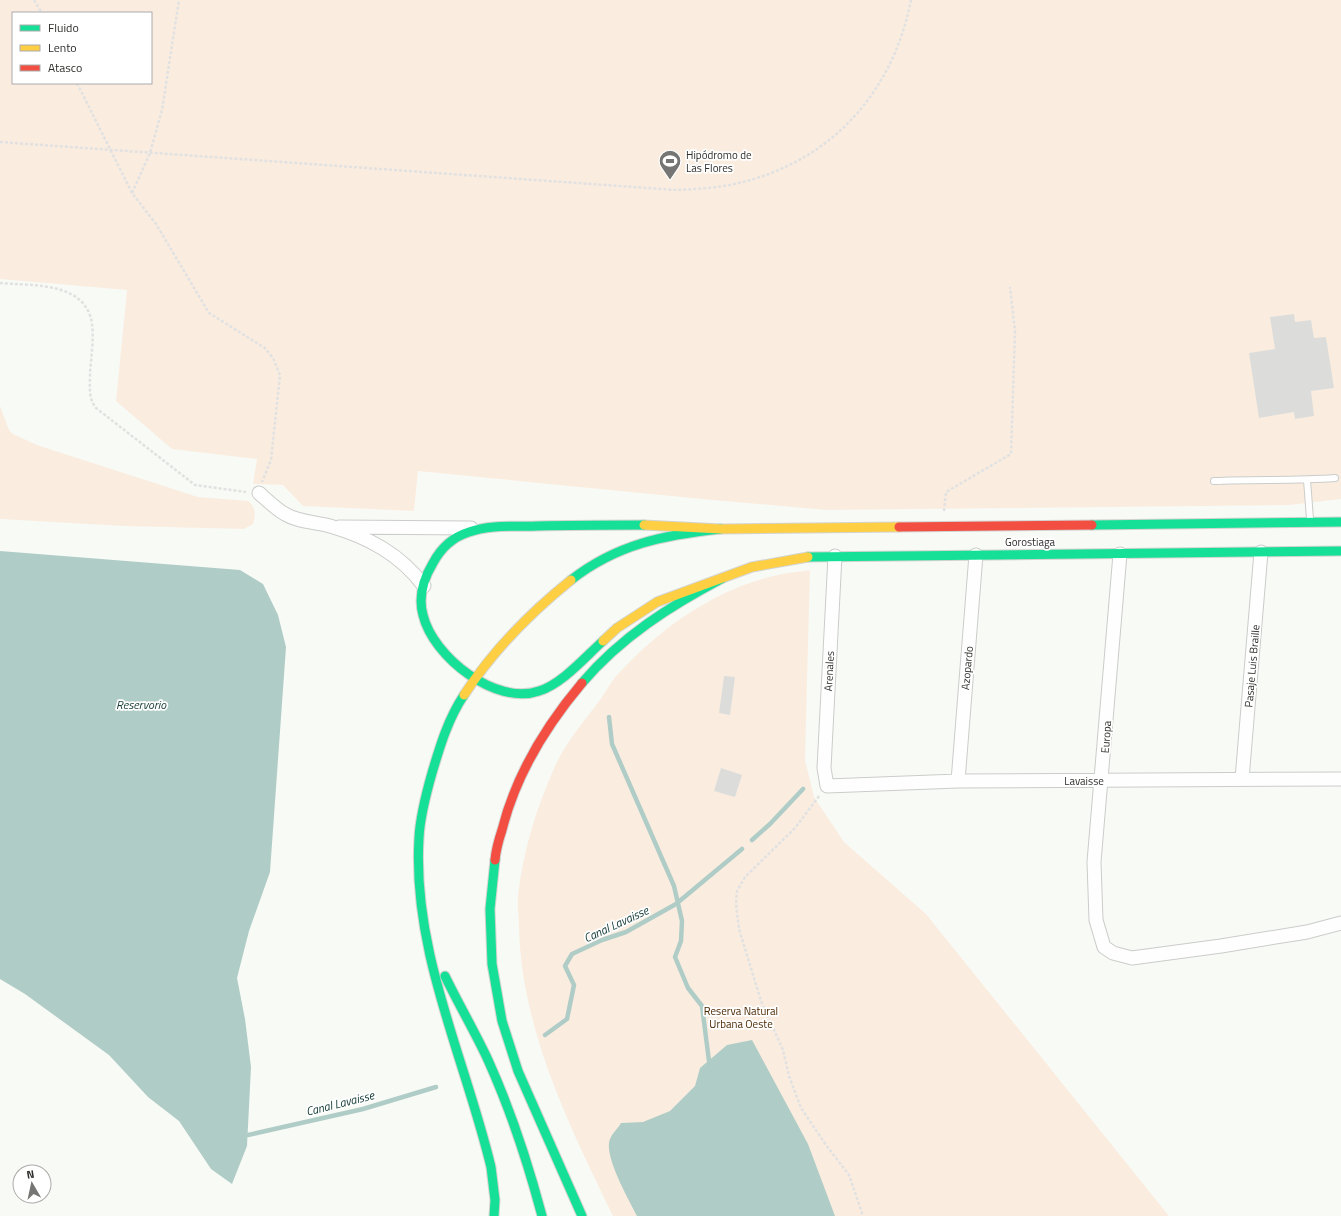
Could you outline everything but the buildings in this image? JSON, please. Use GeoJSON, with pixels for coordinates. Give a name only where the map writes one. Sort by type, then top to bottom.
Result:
{"type":"FeatureCollection","features":[{"type":"Feature","properties":{"kind":"main road","name":"Gorostiaga"},"geometry":{"type":"LineString","coordinates":[[721,529],[943,526],[1157,527],[1341,522]]}},
{"type":"Feature","properties":{"kind":"main road"},"geometry":{"type":"LineString","coordinates":[[721,529],[656,524],[487,528],[459,535],[446,545],[437,555],[428,571],[422,601],[423,616],[428,628],[442,650],[453,661],[475,678],[502,691],[514,694],[528,694],[544,690],[554,684],[617,628],[657,602],[723,578]]}},
{"type":"Feature","properties":{"kind":"main road"},"geometry":{"type":"LineString","coordinates":[[494,1216],[494,1186],[488,1159],[447,1020],[422,909],[419,838],[422,813],[438,752],[457,706],[475,678],[513,633],[541,606],[585,571],[604,558],[622,549],[660,537],[721,529]]}},
{"type":"Feature","properties":{"kind":"main road","name":"Gorostiaga"},"geometry":{"type":"LineString","coordinates":[[723,578],[742,570],[770,562],[805,557],[1120,554],[1157,550],[1261,552],[1341,551]]}},
{"type":"Feature","properties":{"kind":"main road"},"geometry":{"type":"LineString","coordinates":[[582,1216],[514,1058],[502,1022],[495,988],[490,946],[489,905],[493,861],[505,813],[521,774],[541,736],[559,707],[600,663],[638,630],[679,602],[723,578]]}},
{"type":"Feature","properties":{"kind":"main road"},"geometry":{"type":"LineString","coordinates":[[428,939],[503,1095],[516,1127],[542,1216]]}},
{"type":"Feature","properties":{"kind":"street"},"geometry":{"type":"LineString","coordinates":[[258,493],[286,515],[331,527],[376,545],[395,556],[415,574],[424,586]]}},
{"type":"Feature","properties":{"kind":"street"},"geometry":{"type":"LineString","coordinates":[[331,527],[487,528]]}},
{"type":"Feature","properties":{"kind":"street","name":"Pasaje Luis Braille"},"geometry":{"type":"LineString","coordinates":[[1242,779],[1261,552]]}},
{"type":"Feature","properties":{"kind":"street","name":"Europa"},"geometry":{"type":"LineString","coordinates":[[1120,554],[1094,862],[1096,920],[1104,947],[1113,953],[1132,958],[1221,946],[1307,932],[1341,924]]}},
{"type":"Feature","properties":{"kind":"street","name":"Azopardo"},"geometry":{"type":"LineString","coordinates":[[958,781],[976,555]]}},
{"type":"Feature","properties":{"kind":"street","name":"Arenales"},"geometry":{"type":"LineString","coordinates":[[827,786],[824,768],[835,556]]}},
{"type":"Feature","properties":{"kind":"street","name":"Lavaisse"},"geometry":{"type":"LineString","coordinates":[[827,786],[958,781],[1341,779]]}},
{"type":"Feature","properties":{"kind":"lane"},"geometry":{"type":"LineString","coordinates":[[1214,481],[1251,479],[1307,480],[1334,478]]}},
{"type":"Feature","properties":{"kind":"lane"},"geometry":{"type":"LineString","coordinates":[[1307,480],[1310,522]]}},
{"type":"Feature","properties":{"kind":"path"},"geometry":{"type":"LineString","coordinates":[[34,0],[41,12]]}},
{"type":"Feature","properties":{"kind":"path"},"geometry":{"type":"LineString","coordinates":[[132,193],[150,153],[162,110],[179,0]]}},
{"type":"Feature","properties":{"kind":"path"},"geometry":{"type":"LineString","coordinates":[[0,142],[676,190],[719,187],[739,183],[788,166],[826,142],[854,119],[883,79],[898,46],[907,19],[911,0]]}},
{"type":"Feature","properties":{"kind":"path"},"geometry":{"type":"LineString","coordinates":[[0,283],[61,289],[75,295],[83,302],[92,324],[89,396],[96,408],[195,485],[258,493],[271,460],[280,375],[272,358],[265,348],[209,312],[156,224],[132,193],[78,84]]}},
{"type":"Feature","properties":{"kind":"path"},"geometry":{"type":"LineString","coordinates":[[943,526],[946,492],[1011,454],[1015,331],[1010,287]]}},
{"type":"Feature","properties":{"kind":"path"},"geometry":{"type":"LineString","coordinates":[[827,786],[795,828],[745,876],[737,890],[736,904],[739,929],[761,1001],[783,1050],[789,1076],[801,1108],[826,1145],[849,1175],[863,1216]]}},
{"type":"Feature","properties":{"kind":"green space","name":"Hipódromo de Las Flores"},"geometry":{"type":"Polygon","coordinates":[[[0,0],[1341,0],[1341,499],[1290,505],[827,510],[418,471],[414,511],[303,506],[283,485],[253,484],[257,459],[172,449],[116,401],[127,290],[0,279],[0,0]]]}},
{"type":"Feature","properties":{"kind":"green space"},"geometry":{"type":"Polygon","coordinates":[[[0,406],[9,430],[13,434],[37,445],[198,497],[248,501],[251,503],[255,511],[253,524],[244,529],[124,526],[0,519],[0,406]]]}},
{"type":"Feature","properties":{"kind":"green space","name":"Reserva Natural Urbana Oeste"},"geometry":{"type":"Polygon","coordinates":[[[810,570],[805,760],[814,797],[844,842],[926,914],[1169,1216],[613,1216],[580,1147],[551,1077],[538,1041],[529,1004],[522,967],[518,900],[523,862],[532,828],[549,780],[565,747],[613,680],[634,657],[690,612],[733,589],[755,581],[782,574],[810,570]]]}},
{"type":"Feature","properties":{"kind":"water","name":"Reservorio"},"geometry":{"type":"Polygon","coordinates":[[[0,551],[240,570],[263,584],[278,615],[286,647],[270,872],[249,931],[237,978],[245,1019],[251,1067],[247,1146],[232,1184],[211,1169],[179,1121],[148,1097],[109,1055],[25,994],[0,979],[0,551]]]}},
{"type":"Feature","properties":{"kind":"water"},"geometry":{"type":"Polygon","coordinates":[[[752,1040],[808,1144],[835,1216],[637,1216],[613,1166],[609,1146],[612,1135],[621,1123],[643,1122],[670,1111],[695,1086],[700,1068],[727,1045],[752,1040]]]}},
{"type":"Feature","properties":{"kind":"waterway"},"geometry":{"type":"LineString","coordinates":[[609,717],[612,744],[674,886],[682,921],[681,941],[675,957],[688,988],[702,1006],[709,1061]]}},
{"type":"Feature","properties":{"kind":"waterway","name":"Canal Lavaisse"},"geometry":{"type":"LineString","coordinates":[[752,840],[770,824],[803,789]]}},
{"type":"Feature","properties":{"kind":"waterway","name":"Canal Lavaisse"},"geometry":{"type":"LineString","coordinates":[[545,1035],[567,1019],[574,985],[565,966],[572,954],[602,940],[626,932],[676,904],[742,849]]}},
{"type":"Feature","properties":{"kind":"waterway","name":"Canal Lavaisse"},"geometry":{"type":"LineString","coordinates":[[248,1135],[363,1109],[436,1087]]}},
{"type":"Feature","properties":{"kind":"traffic: fast"},"geometry":{"type":"LineString","coordinates":[[1092,525],[1341,522]]}},
{"type":"Feature","properties":{"kind":"traffic: fast"},"geometry":{"type":"LineString","coordinates":[[603,641],[565,676],[539,691],[522,694],[504,691],[486,685],[453,661],[439,647],[429,631],[423,615],[421,601],[427,575],[433,563],[444,548],[463,534],[477,529],[503,526],[644,525]]}},
{"type":"Feature","properties":{"kind":"traffic: fast"},"geometry":{"type":"LineString","coordinates":[[571,580],[606,558],[642,543],[680,534],[721,529]]}},
{"type":"Feature","properties":{"kind":"traffic: fast"},"geometry":{"type":"LineString","coordinates":[[808,557],[1341,551]]}},
{"type":"Feature","properties":{"kind":"traffic: fast"},"geometry":{"type":"LineString","coordinates":[[582,683],[613,651],[647,624],[665,611],[723,578]]}},
{"type":"Feature","properties":{"kind":"traffic: fast"},"geometry":{"type":"LineString","coordinates":[[464,695],[458,704],[445,733],[435,763],[422,813],[419,838],[419,880],[424,922],[432,963],[491,1167],[495,1200],[494,1216]]}},
{"type":"Feature","properties":{"kind":"traffic: fast"},"geometry":{"type":"LineString","coordinates":[[495,860],[490,909],[492,964],[502,1021],[518,1071],[582,1216]]}},
{"type":"Feature","properties":{"kind":"traffic: fast"},"geometry":{"type":"LineString","coordinates":[[445,976],[483,1050],[504,1098],[525,1157],[542,1216]]}},
{"type":"Feature","properties":{"kind":"traffic: slow"},"geometry":{"type":"LineString","coordinates":[[644,525],[721,529],[899,527]]}},
{"type":"Feature","properties":{"kind":"traffic: slow"},"geometry":{"type":"LineString","coordinates":[[603,641],[617,628],[657,602],[752,567],[808,557]]}},
{"type":"Feature","properties":{"kind":"traffic: slow"},"geometry":{"type":"LineString","coordinates":[[464,695],[499,648],[541,606],[571,580]]}},
{"type":"Feature","properties":{"kind":"traffic: jam"},"geometry":{"type":"LineString","coordinates":[[899,527],[1092,525]]}},
{"type":"Feature","properties":{"kind":"traffic: jam"},"geometry":{"type":"LineString","coordinates":[[495,860],[508,809],[524,770],[544,734],[582,683]]}},
{"type":"Feature","properties":{"kind":"place","name":"Hipódromo de Las Flores"},"geometry":{"type":"Point","coordinates":[670,180]}}]}
